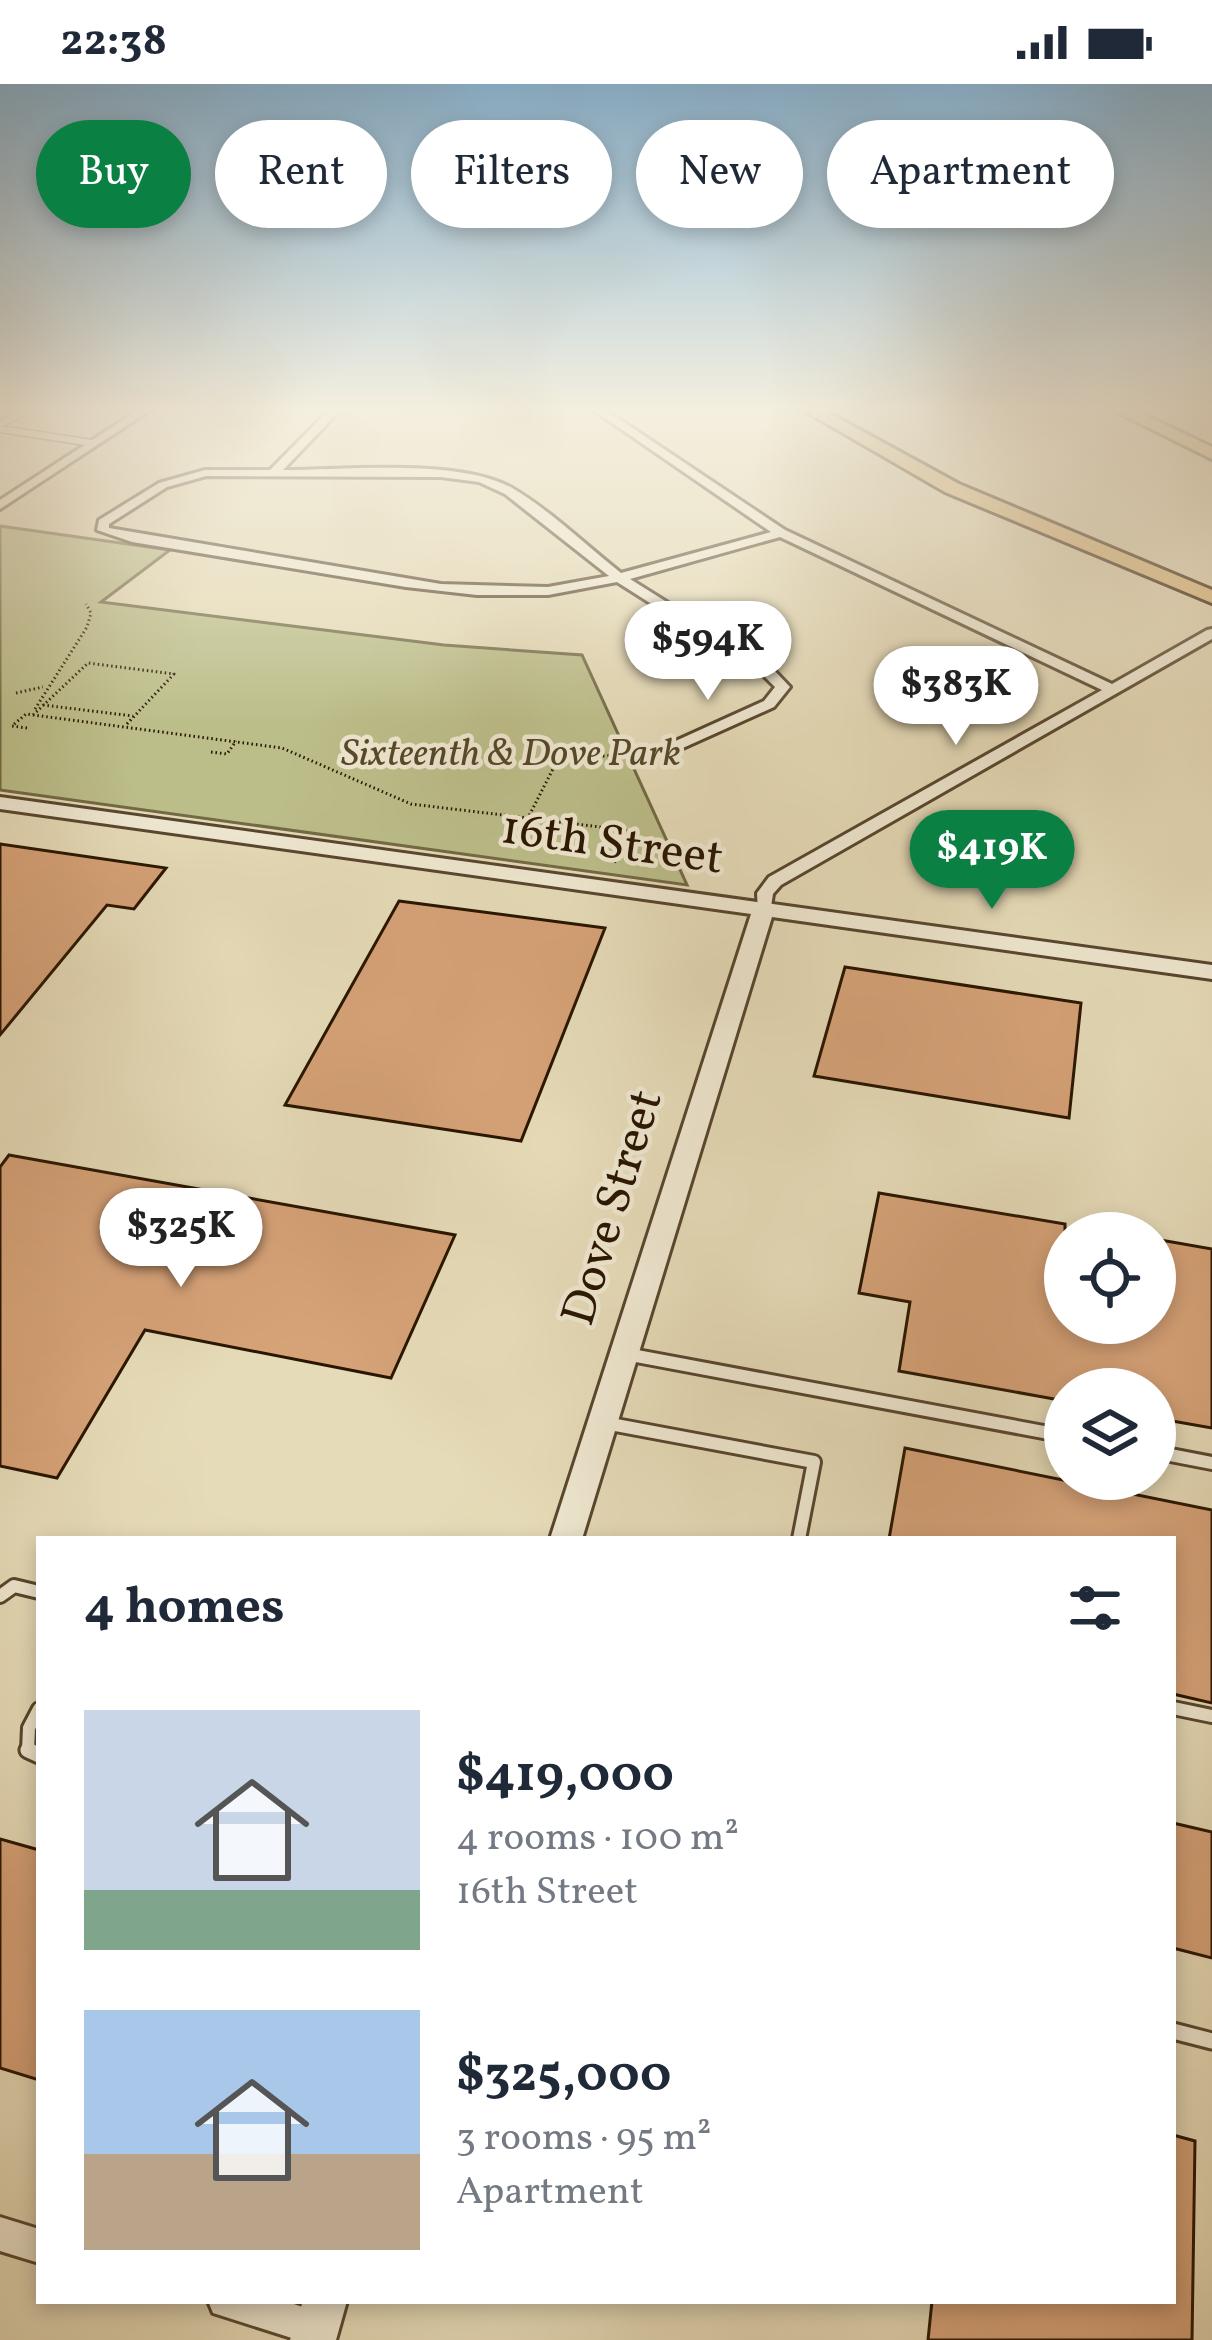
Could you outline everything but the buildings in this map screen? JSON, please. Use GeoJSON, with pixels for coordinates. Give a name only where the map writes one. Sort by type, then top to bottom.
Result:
{"type":"FeatureCollection","features":[{"type":"Feature","properties":{"kind":"main road"},"geometry":{"type":"LineString","coordinates":[[1010,512],[1212,597]]}},
{"type":"Feature","properties":{"kind":"street"},"geometry":{"type":"LineString","coordinates":[[118,512],[103,530],[463,592],[547,592],[620,578],[781,533]]}},
{"type":"Feature","properties":{"kind":"street"},"geometry":{"type":"LineString","coordinates":[[537,512],[620,578],[767,671],[783,687],[770,704],[665,751]]}},
{"type":"Feature","properties":{"kind":"street"},"geometry":{"type":"LineString","coordinates":[[750,512],[781,533],[1110,688]]}},
{"type":"Feature","properties":{"kind":"street"},"geometry":{"type":"LineString","coordinates":[[764,909],[765,893],[775,881],[1212,633]]}},
{"type":"Feature","properties":{"kind":"street","name":"16th Street"},"geometry":{"type":"LineString","coordinates":[[0,803],[1212,972]]}},
{"type":"Feature","properties":{"kind":"street","name":"Dove Street"},"geometry":{"type":"LineString","coordinates":[[574,1536],[603,1423],[764,909]]}},
{"type":"Feature","properties":{"kind":"street"},"geometry":{"type":"LineString","coordinates":[[0,2234],[36,2245]]}},
{"type":"Feature","properties":{"kind":"street"},"geometry":{"type":"LineString","coordinates":[[238,2304],[318,2323]]}},
{"type":"Feature","properties":{"kind":"lane"},"geometry":{"type":"LineString","coordinates":[[625,1353],[1044,1432]]}},
{"type":"Feature","properties":{"kind":"lane"},"geometry":{"type":"LineString","coordinates":[[603,1423],[814,1462],[800,1536]]}},
{"type":"Feature","properties":{"kind":"lane"},"geometry":{"type":"LineString","coordinates":[[1176,1456],[1212,1463]]}},
{"type":"Feature","properties":{"kind":"lane"},"geometry":{"type":"LineString","coordinates":[[0,1596],[14,1586],[36,1591]]}},
{"type":"Feature","properties":{"kind":"lane"},"geometry":{"type":"LineString","coordinates":[[1176,1709],[1212,1716]]}},
{"type":"Feature","properties":{"kind":"lane"},"geometry":{"type":"LineString","coordinates":[[36,1715],[29,1728],[28,1750],[36,1754]]}},
{"type":"Feature","properties":{"kind":"lane"},"geometry":{"type":"LineString","coordinates":[[1176,2032],[1212,2041]]}},
{"type":"Feature","properties":{"kind":"path"},"geometry":{"type":"LineString","coordinates":[[33,715],[43,687],[87,633],[92,613],[86,604]]}},
{"type":"Feature","properties":{"kind":"path"},"geometry":{"type":"LineString","coordinates":[[33,715],[88,663],[174,674],[124,726]]}},
{"type":"Feature","properties":{"kind":"path"},"geometry":{"type":"LineString","coordinates":[[16,693],[43,687]]}},
{"type":"Feature","properties":{"kind":"path"},"geometry":{"type":"LineString","coordinates":[[43,705],[134,716]]}},
{"type":"Feature","properties":{"kind":"path"},"geometry":{"type":"LineString","coordinates":[[27,728],[12,726],[26,714],[282,748],[411,804],[632,831],[613,865]]}},
{"type":"Feature","properties":{"kind":"path"},"geometry":{"type":"LineString","coordinates":[[212,752],[227,754],[236,741]]}},
{"type":"Feature","properties":{"kind":"path"},"geometry":{"type":"LineString","coordinates":[[528,818],[558,759],[665,751]]}},
{"type":"Feature","properties":{"kind":"green space","name":"Sixteenth & Dove Park"},"geometry":{"type":"Polygon","coordinates":[[[0,526],[170,550],[101,602],[444,645],[582,655],[687,885],[0,790],[0,526]]]}}]}
